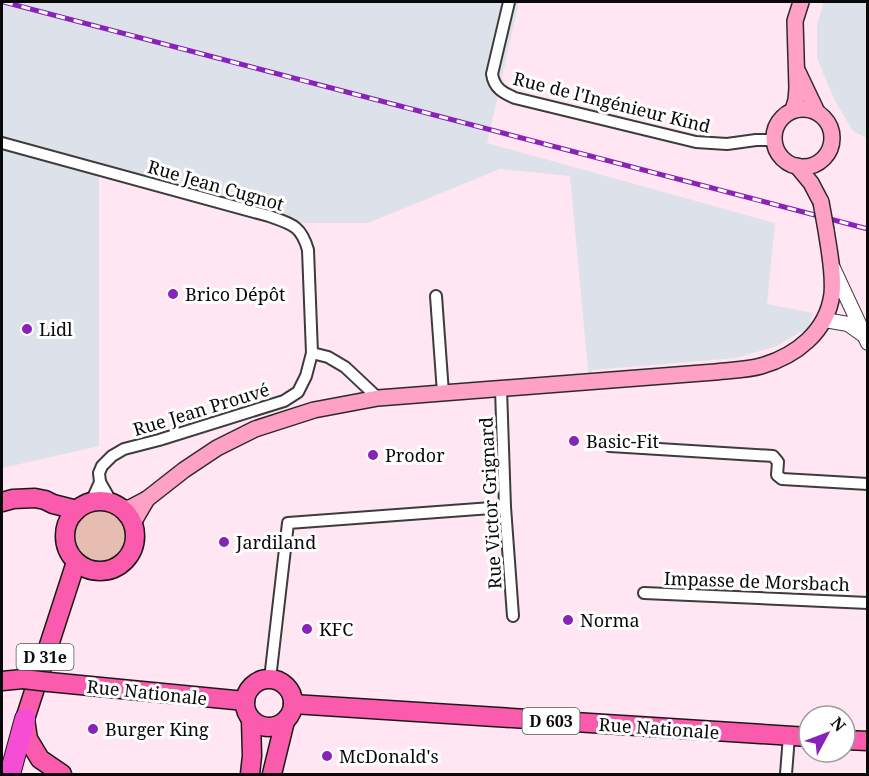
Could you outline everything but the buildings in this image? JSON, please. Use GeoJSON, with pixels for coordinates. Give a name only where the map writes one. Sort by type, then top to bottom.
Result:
{"type":"FeatureCollection","features":[{"type":"Feature","properties":{"kind":"highway"},"geometry":{"type":"LineString","coordinates":[[10,774],[25,719]]}},
{"type":"Feature","properties":{"kind":"main road"},"geometry":{"type":"LineString","coordinates":[[793,110],[796,100],[797,69],[795,21],[801,2]]}},
{"type":"Feature","properties":{"kind":"main road"},"geometry":{"type":"LineString","coordinates":[[797,69],[817,112]]}},
{"type":"Feature","properties":{"kind":"main road"},"geometry":{"type":"LineString","coordinates":[[801,108],[817,112],[830,126],[833,135],[832,145],[822,161],[814,165],[806,167],[788,163],[776,149],[774,140],[778,122],[793,110],[801,108]]}},
{"type":"Feature","properties":{"kind":"main road"},"geometry":{"type":"LineString","coordinates":[[117,505],[128,514],[133,523],[135,545],[130,555],[123,564],[102,572],[83,566],[69,554],[65,535],[78,512],[102,501],[130,508],[147,500],[184,470],[217,448],[255,429],[314,410],[378,398],[715,372],[760,366],[782,358],[810,339],[825,320],[832,293],[831,264],[821,202],[822,161]]}},
{"type":"Feature","properties":{"kind":"main road"},"geometry":{"type":"LineString","coordinates":[[797,166],[811,183],[821,202]]}},
{"type":"Feature","properties":{"kind":"main road"},"geometry":{"type":"LineString","coordinates":[[2,502],[35,498],[78,512]]}},
{"type":"Feature","properties":{"kind":"main road"},"geometry":{"type":"LineString","coordinates":[[133,523],[147,500]]}},
{"type":"Feature","properties":{"kind":"main road","name":"D 31e"},"geometry":{"type":"LineString","coordinates":[[25,719],[66,595],[83,566]]}},
{"type":"Feature","properties":{"kind":"main road","name":"Rue Nationale"},"geometry":{"type":"LineString","coordinates":[[2,681],[23,679],[245,701]]}},
{"type":"Feature","properties":{"kind":"main road"},"geometry":{"type":"LineString","coordinates":[[270,680],[287,687],[293,704],[291,714],[285,721],[268,728],[259,726],[251,720],[246,711],[245,701],[247,694],[256,683],[270,680]]}},
{"type":"Feature","properties":{"kind":"main road","name":"Rue Nationale"},"geometry":{"type":"LineString","coordinates":[[293,704],[797,736]]}},
{"type":"Feature","properties":{"kind":"main road"},"geometry":{"type":"LineString","coordinates":[[25,719],[28,739],[40,759],[62,774]]}},
{"type":"Feature","properties":{"kind":"main road"},"geometry":{"type":"LineString","coordinates":[[250,774],[251,720]]}},
{"type":"Feature","properties":{"kind":"main road"},"geometry":{"type":"LineString","coordinates":[[272,774],[285,721]]}},
{"type":"Feature","properties":{"kind":"street","name":"Rue de l'Ingénieur Kind"},"geometry":{"type":"LineString","coordinates":[[509,2],[492,74],[496,87],[508,95],[696,142],[727,144],[774,140]]}},
{"type":"Feature","properties":{"kind":"street","name":"Rue Jean Cugnot"},"geometry":{"type":"LineString","coordinates":[[2,143],[291,224],[302,234],[308,250],[312,353]]}},
{"type":"Feature","properties":{"kind":"street"},"geometry":{"type":"LineString","coordinates":[[831,264],[865,339]]}},
{"type":"Feature","properties":{"kind":"street"},"geometry":{"type":"LineString","coordinates":[[436,296],[443,393]]}},
{"type":"Feature","properties":{"kind":"street"},"geometry":{"type":"LineString","coordinates":[[825,320],[848,324],[865,339]]}},
{"type":"Feature","properties":{"kind":"street"},"geometry":{"type":"LineString","coordinates":[[312,353],[328,357],[345,368],[378,398]]}},
{"type":"Feature","properties":{"kind":"street","name":"Rue Jean Prouvé"},"geometry":{"type":"LineString","coordinates":[[100,482],[99,473],[102,466],[124,449],[284,401],[298,392],[306,376],[312,353]]}},
{"type":"Feature","properties":{"kind":"street","name":"Rue Victor Grignard"},"geometry":{"type":"LineString","coordinates":[[501,388],[505,507],[513,616]]}},
{"type":"Feature","properties":{"kind":"street"},"geometry":{"type":"LineString","coordinates":[[610,446],[773,456],[778,462],[777,475],[782,479],[867,484]]}},
{"type":"Feature","properties":{"kind":"street"},"geometry":{"type":"LineString","coordinates":[[78,512],[100,482],[117,505]]}},
{"type":"Feature","properties":{"kind":"street"},"geometry":{"type":"LineString","coordinates":[[270,680],[288,523],[505,507]]}},
{"type":"Feature","properties":{"kind":"street","name":"Impasse de Morsbach"},"geometry":{"type":"LineString","coordinates":[[644,593],[867,603]]}},
{"type":"Feature","properties":{"kind":"street"},"geometry":{"type":"LineString","coordinates":[[786,774],[789,736]]}},
{"type":"Feature","properties":{"kind":"shaded area"},"geometry":{"type":"Polygon","coordinates":[[[2,2],[519,2],[487,143],[775,223],[767,304],[813,313],[809,327],[777,346],[736,358],[592,370],[590,391],[570,176],[500,169],[368,223],[304,223],[99,174],[99,446],[2,468],[2,2]]]}},
{"type":"Feature","properties":{"kind":"shaded area"},"geometry":{"type":"Polygon","coordinates":[[[824,2],[867,2],[867,138],[853,131],[834,99],[817,58],[817,24],[824,2]]]}},
{"type":"Feature","properties":{"kind":"shaded area"},"geometry":{"type":"Polygon","coordinates":[[[96,507],[106,507],[116,511],[124,519],[128,534],[124,549],[116,557],[106,561],[96,561],[86,557],[78,549],[74,539],[74,529],[78,519],[86,511],[96,507]]]}},
{"type":"Feature","properties":{"kind":"railway"},"geometry":{"type":"LineString","coordinates":[[4,2],[868,229]]}},
{"type":"Feature","properties":{"kind":"place","name":"Brico Dépôt"},"geometry":{"type":"Point","coordinates":[173,294]}},
{"type":"Feature","properties":{"kind":"place","name":"Lidl"},"geometry":{"type":"Point","coordinates":[27,329]}},
{"type":"Feature","properties":{"kind":"place","name":"Basic-Fit"},"geometry":{"type":"Point","coordinates":[574,441]}},
{"type":"Feature","properties":{"kind":"place","name":"Prodor"},"geometry":{"type":"Point","coordinates":[373,455]}},
{"type":"Feature","properties":{"kind":"place","name":"Jardiland"},"geometry":{"type":"Point","coordinates":[224,542]}},
{"type":"Feature","properties":{"kind":"place","name":"Norma"},"geometry":{"type":"Point","coordinates":[568,620]}},
{"type":"Feature","properties":{"kind":"place","name":"KFC"},"geometry":{"type":"Point","coordinates":[307,629]}},
{"type":"Feature","properties":{"kind":"place","name":"Burger King"},"geometry":{"type":"Point","coordinates":[93,729]}},
{"type":"Feature","properties":{"kind":"place","name":"McDonald's"},"geometry":{"type":"Point","coordinates":[327,756]}}]}
